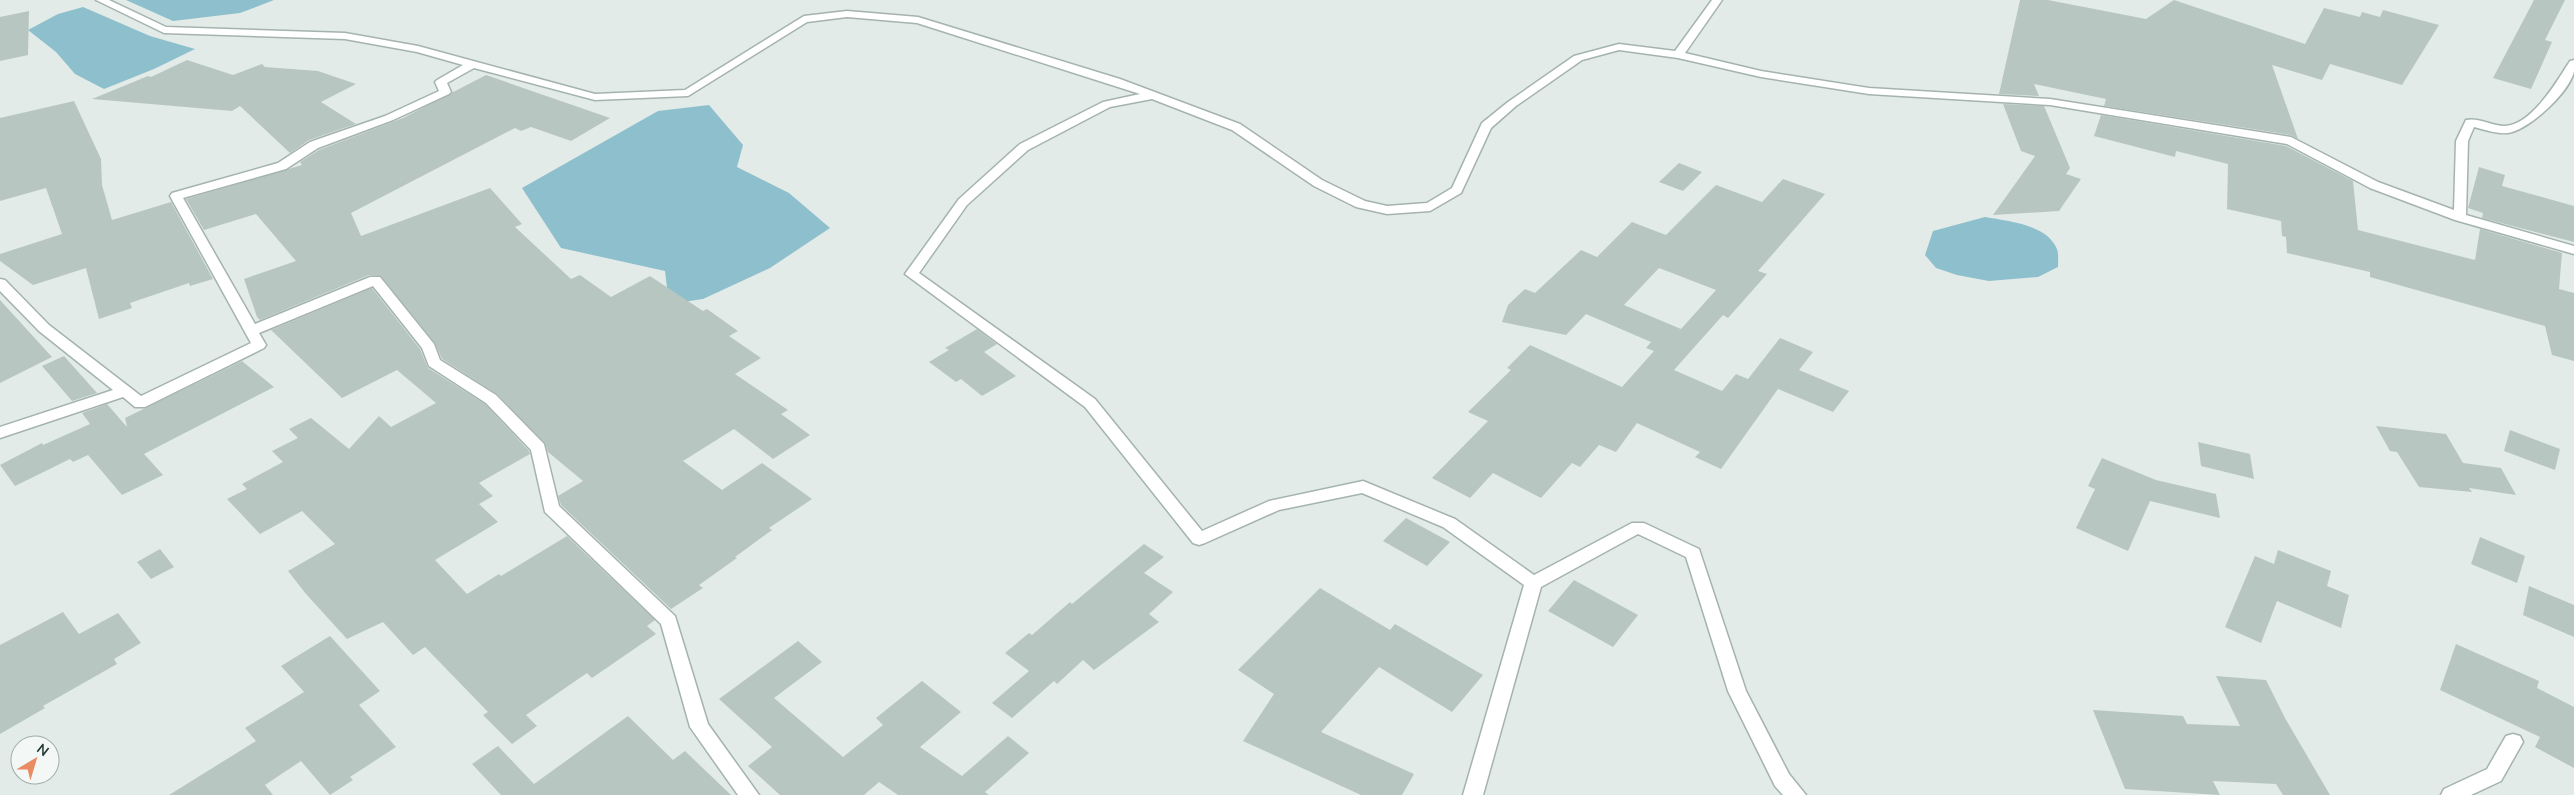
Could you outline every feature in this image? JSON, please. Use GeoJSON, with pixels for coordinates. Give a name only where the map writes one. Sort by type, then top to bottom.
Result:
{"type":"FeatureCollection","features":[{"type":"Feature","properties":{"kind":"street"},"geometry":{"type":"LineString","coordinates":[[101,0],[164,30],[233,34],[345,36],[418,49],[594,97],[688,93],[804,19],[847,14],[918,20],[1116,81],[1236,127],[1318,183],[1361,204],[1387,210],[1430,207],[1457,190],[1486,126],[1520,98],[1578,58],[1620,47],[1678,55],[1762,74],[1869,92],[2050,102],[2228,129],[2291,141],[2374,185],[2460,216],[2574,250]]}},
{"type":"Feature","properties":{"kind":"street"},"geometry":{"type":"LineString","coordinates":[[1678,55],[1717,0]]}},
{"type":"Feature","properties":{"kind":"street"},"geometry":{"type":"LineString","coordinates":[[2460,216],[2462,141],[2470,123],[2507,129],[2521,125],[2559,90],[2574,63]]}},
{"type":"Feature","properties":{"kind":"street"},"geometry":{"type":"LineString","coordinates":[[0,283],[44,328],[140,403],[259,345],[176,196],[282,166],[314,145],[389,118],[446,92],[441,82],[471,65]]}},
{"type":"Feature","properties":{"kind":"street"},"geometry":{"type":"LineString","coordinates":[[1153,95],[1107,104],[1024,147],[963,202],[912,274],[1090,403],[1199,539],[1275,505],[1363,487],[1449,523],[1532,583]]}},
{"type":"Feature","properties":{"kind":"street"},"geometry":{"type":"LineString","coordinates":[[252,331],[375,280],[429,347],[434,363],[491,399],[538,448],[551,508],[669,621],[699,727],[749,795]]}},
{"type":"Feature","properties":{"kind":"street"},"geometry":{"type":"LineString","coordinates":[[0,433],[125,391]]}},
{"type":"Feature","properties":{"kind":"street"},"geometry":{"type":"LineString","coordinates":[[1473,795],[1532,583],[1638,527],[1693,553],[1737,691],[1782,780],[1796,795]]}},
{"type":"Feature","properties":{"kind":"street"},"geometry":{"type":"LineString","coordinates":[[2451,795],[2494,775],[2514,742]]}},
{"type":"Feature","properties":{"kind":"water"},"geometry":{"type":"Polygon","coordinates":[[[126,0],[274,0],[240,13],[173,21],[126,0]]]}},
{"type":"Feature","properties":{"kind":"water"},"geometry":{"type":"Polygon","coordinates":[[[83,7],[150,36],[195,49],[154,69],[104,89],[75,74],[56,52],[28,30],[58,14],[83,7]]]}},
{"type":"Feature","properties":{"kind":"water"},"geometry":{"type":"Polygon","coordinates":[[[709,105],[743,145],[737,167],[789,193],[830,228],[770,268],[703,299],[669,304],[665,271],[561,248],[522,188],[658,111],[709,105]]]}},
{"type":"Feature","properties":{"kind":"water"},"geometry":{"type":"Polygon","coordinates":[[[1985,217],[2025,225],[2043,233],[2051,239],[2057,249],[2058,267],[2038,277],[1989,281],[1957,275],[1936,268],[1925,255],[1933,231],[1985,217]]]}},
{"type":"Feature","properties":{"kind":"building"},"geometry":{"type":"Polygon","coordinates":[[[2020,0],[2048,0],[2146,19],[2174,0],[2305,44],[2324,8],[2360,17],[2362,12],[2380,17],[2383,10],[2439,25],[2402,85],[2330,64],[2322,80],[2272,65],[2298,139],[2291,135],[2104,106],[2106,99],[2034,84],[2039,96],[1999,94],[2020,0]]]}},
{"type":"Feature","properties":{"kind":"building"},"geometry":{"type":"Polygon","coordinates":[[[2534,0],[2565,0],[2545,40],[2552,42],[2531,89],[2493,78],[2534,0]]]}},
{"type":"Feature","properties":{"kind":"building"},"geometry":{"type":"Polygon","coordinates":[[[29,11],[28,55],[0,61],[0,17],[29,11]]]}},
{"type":"Feature","properties":{"kind":"building"},"geometry":{"type":"Polygon","coordinates":[[[187,60],[233,75],[262,64],[265,67],[318,71],[356,84],[321,102],[356,124],[309,140],[290,153],[240,106],[232,111],[92,99],[148,76],[151,77],[187,60]]]}},
{"type":"Feature","properties":{"kind":"building"},"geometry":{"type":"Polygon","coordinates":[[[486,75],[610,118],[571,141],[531,127],[521,131],[515,128],[351,213],[361,236],[490,188],[522,224],[515,227],[571,279],[580,275],[611,297],[650,276],[703,311],[707,309],[738,331],[729,336],[761,358],[735,374],[788,410],[781,414],[810,435],[773,459],[734,429],[683,461],[722,490],[762,463],[812,499],[769,528],[772,530],[699,585],[703,588],[671,609],[561,505],[558,496],[583,481],[548,452],[545,443],[497,394],[442,359],[435,343],[381,276],[369,275],[260,320],[257,317],[244,279],[296,261],[256,214],[204,230],[186,199],[302,165],[300,162],[319,150],[403,118],[486,75]]]}},
{"type":"Feature","properties":{"kind":"building"},"geometry":{"type":"Polygon","coordinates":[[[74,101],[101,159],[102,185],[112,220],[171,202],[213,279],[190,286],[189,283],[130,303],[132,308],[99,319],[86,268],[33,285],[0,261],[0,254],[62,234],[46,188],[0,201],[0,118],[74,101]]]}},
{"type":"Feature","properties":{"kind":"building"},"geometry":{"type":"Polygon","coordinates":[[[2003,104],[2044,106],[2070,168],[2066,174],[2081,179],[2059,211],[1993,215],[2035,156],[2021,151],[2003,104]]]}},
{"type":"Feature","properties":{"kind":"building"},"geometry":{"type":"Polygon","coordinates":[[[2101,115],[2286,146],[2353,181],[2358,230],[2475,260],[2480,229],[2562,253],[2559,289],[2574,293],[2574,361],[2552,355],[2545,326],[2370,277],[2370,272],[2287,253],[2286,237],[2282,236],[2281,221],[2227,209],[2228,164],[2176,151],[2175,157],[2094,136],[2101,115]]]}},
{"type":"Feature","properties":{"kind":"building"},"geometry":{"type":"Polygon","coordinates":[[[1679,163],[1702,172],[1683,191],[1659,182],[1679,163]]]}},
{"type":"Feature","properties":{"kind":"building"},"geometry":{"type":"Polygon","coordinates":[[[2479,167],[2505,175],[2502,186],[2574,206],[2574,242],[2482,218],[2483,213],[2468,208],[2479,167]]]}},
{"type":"Feature","properties":{"kind":"building"},"geometry":{"type":"Polygon","coordinates":[[[1783,179],[1825,194],[1758,271],[1767,274],[1728,318],[1723,315],[1674,370],[1722,391],[1736,374],[1748,379],[1780,338],[1813,352],[1799,370],[1849,391],[1833,412],[1778,389],[1721,469],[1695,457],[1700,452],[1637,423],[1616,452],[1599,445],[1580,467],[1572,463],[1541,498],[1493,473],[1470,498],[1432,478],[1488,421],[1468,412],[1511,370],[1507,368],[1530,345],[1622,387],[1654,351],[1646,348],[1651,342],[1586,314],[1566,335],[1502,322],[1508,305],[1525,289],[1535,293],[1581,250],[1597,257],[1632,222],[1666,235],[1716,185],[1762,202],[1783,179]],[[1659,268],[1624,305],[1681,329],[1716,290],[1659,268]]]}},
{"type":"Feature","properties":{"kind":"building"},"geometry":{"type":"Polygon","coordinates":[[[372,288],[420,349],[428,368],[485,404],[530,454],[479,483],[493,496],[479,504],[498,522],[435,560],[467,594],[567,536],[655,620],[647,626],[656,634],[592,678],[587,673],[526,715],[537,726],[512,744],[483,715],[488,712],[425,647],[413,655],[383,622],[347,639],[306,594],[288,571],[335,544],[302,511],[260,534],[227,499],[247,489],[242,484],[283,462],[272,451],[298,438],[289,429],[311,418],[349,449],[379,416],[391,427],[436,403],[397,370],[342,398],[271,330],[372,288]]]}},
{"type":"Feature","properties":{"kind":"building"},"geometry":{"type":"Polygon","coordinates":[[[0,300],[52,357],[0,383],[0,300]]]}},
{"type":"Feature","properties":{"kind":"building"},"geometry":{"type":"Polygon","coordinates":[[[977,329],[997,344],[984,352],[1016,376],[982,396],[961,379],[956,382],[929,362],[949,350],[945,348],[977,329]]]}},
{"type":"Feature","properties":{"kind":"building"},"geometry":{"type":"Polygon","coordinates":[[[64,356],[97,393],[72,401],[42,366],[64,356]]]}},
{"type":"Feature","properties":{"kind":"building"},"geometry":{"type":"Polygon","coordinates":[[[242,361],[274,387],[144,454],[163,475],[122,495],[88,455],[73,462],[70,459],[15,486],[0,465],[42,443],[43,445],[90,424],[82,413],[107,404],[127,427],[125,418],[242,361]]]}},
{"type":"Feature","properties":{"kind":"building"},"geometry":{"type":"Polygon","coordinates":[[[2376,426],[2446,434],[2463,463],[2501,468],[2516,495],[2469,488],[2472,492],[2419,487],[2397,452],[2390,451],[2376,426]]]}},
{"type":"Feature","properties":{"kind":"building"},"geometry":{"type":"Polygon","coordinates":[[[2510,430],[2560,449],[2555,470],[2504,451],[2510,430]]]}},
{"type":"Feature","properties":{"kind":"building"},"geometry":{"type":"Polygon","coordinates":[[[2198,442],[2250,454],[2254,479],[2201,466],[2198,442]]]}},
{"type":"Feature","properties":{"kind":"building"},"geometry":{"type":"Polygon","coordinates":[[[2102,458],[2156,480],[2216,494],[2220,518],[2150,501],[2128,551],[2076,528],[2095,489],[2088,486],[2102,458]]]}},
{"type":"Feature","properties":{"kind":"building"},"geometry":{"type":"Polygon","coordinates":[[[1406,518],[1450,542],[1427,566],[1383,541],[1406,518]]]}},
{"type":"Feature","properties":{"kind":"building"},"geometry":{"type":"Polygon","coordinates":[[[2480,537],[2525,556],[2517,583],[2471,564],[2480,537]]]}},
{"type":"Feature","properties":{"kind":"building"},"geometry":{"type":"Polygon","coordinates":[[[1144,544],[1164,557],[1144,573],[1173,592],[1149,614],[1159,622],[1094,670],[1083,660],[1057,684],[1054,681],[1012,718],[992,703],[1029,671],[1005,653],[1029,633],[1032,635],[1070,602],[1072,604],[1144,544]]]}},
{"type":"Feature","properties":{"kind":"building"},"geometry":{"type":"Polygon","coordinates":[[[160,549],[174,567],[151,579],[137,562],[160,549]]]}},
{"type":"Feature","properties":{"kind":"building"},"geometry":{"type":"Polygon","coordinates":[[[2278,550],[2331,571],[2327,586],[2349,595],[2341,628],[2277,601],[2261,643],[2225,627],[2255,556],[2274,564],[2278,550]]]}},
{"type":"Feature","properties":{"kind":"building"},"geometry":{"type":"Polygon","coordinates":[[[1574,580],[1638,615],[1613,647],[1548,611],[1574,580]]]}},
{"type":"Feature","properties":{"kind":"building"},"geometry":{"type":"Polygon","coordinates":[[[2529,586],[2574,605],[2574,637],[2523,615],[2529,586]]]}},
{"type":"Feature","properties":{"kind":"building"},"geometry":{"type":"Polygon","coordinates":[[[1320,588],[1390,630],[1395,624],[1483,675],[1452,712],[1379,667],[1321,732],[1414,774],[1402,795],[1361,795],[1243,741],[1274,694],[1238,670],[1320,588]]]}},
{"type":"Feature","properties":{"kind":"building"},"geometry":{"type":"Polygon","coordinates":[[[63,612],[79,634],[118,613],[141,643],[114,659],[117,664],[43,706],[45,708],[0,734],[0,645],[63,612]]]}},
{"type":"Feature","properties":{"kind":"building"},"geometry":{"type":"Polygon","coordinates":[[[330,636],[380,691],[359,705],[396,747],[350,777],[353,780],[330,795],[301,761],[265,785],[273,795],[169,795],[256,741],[245,728],[304,692],[281,666],[330,636]]]}},
{"type":"Feature","properties":{"kind":"building"},"geometry":{"type":"Polygon","coordinates":[[[798,641],[822,662],[774,698],[843,757],[883,725],[876,718],[922,681],[961,712],[920,747],[962,776],[1008,736],[1029,753],[985,792],[989,795],[898,795],[879,782],[864,795],[780,795],[748,766],[772,747],[719,699],[798,641]]]}},
{"type":"Feature","properties":{"kind":"building"},"geometry":{"type":"Polygon","coordinates":[[[2456,644],[2539,681],[2537,688],[2574,707],[2574,768],[2535,747],[2540,737],[2440,690],[2456,644]]]}},
{"type":"Feature","properties":{"kind":"building"},"geometry":{"type":"Polygon","coordinates":[[[2216,676],[2266,680],[2285,718],[2330,795],[2283,795],[2276,784],[2213,781],[2220,795],[2125,789],[2093,710],[2183,716],[2187,724],[2240,726],[2216,676]]]}},
{"type":"Feature","properties":{"kind":"building"},"geometry":{"type":"Polygon","coordinates":[[[628,716],[673,760],[685,751],[731,795],[501,795],[472,764],[498,746],[534,784],[628,716]]]}}]}
